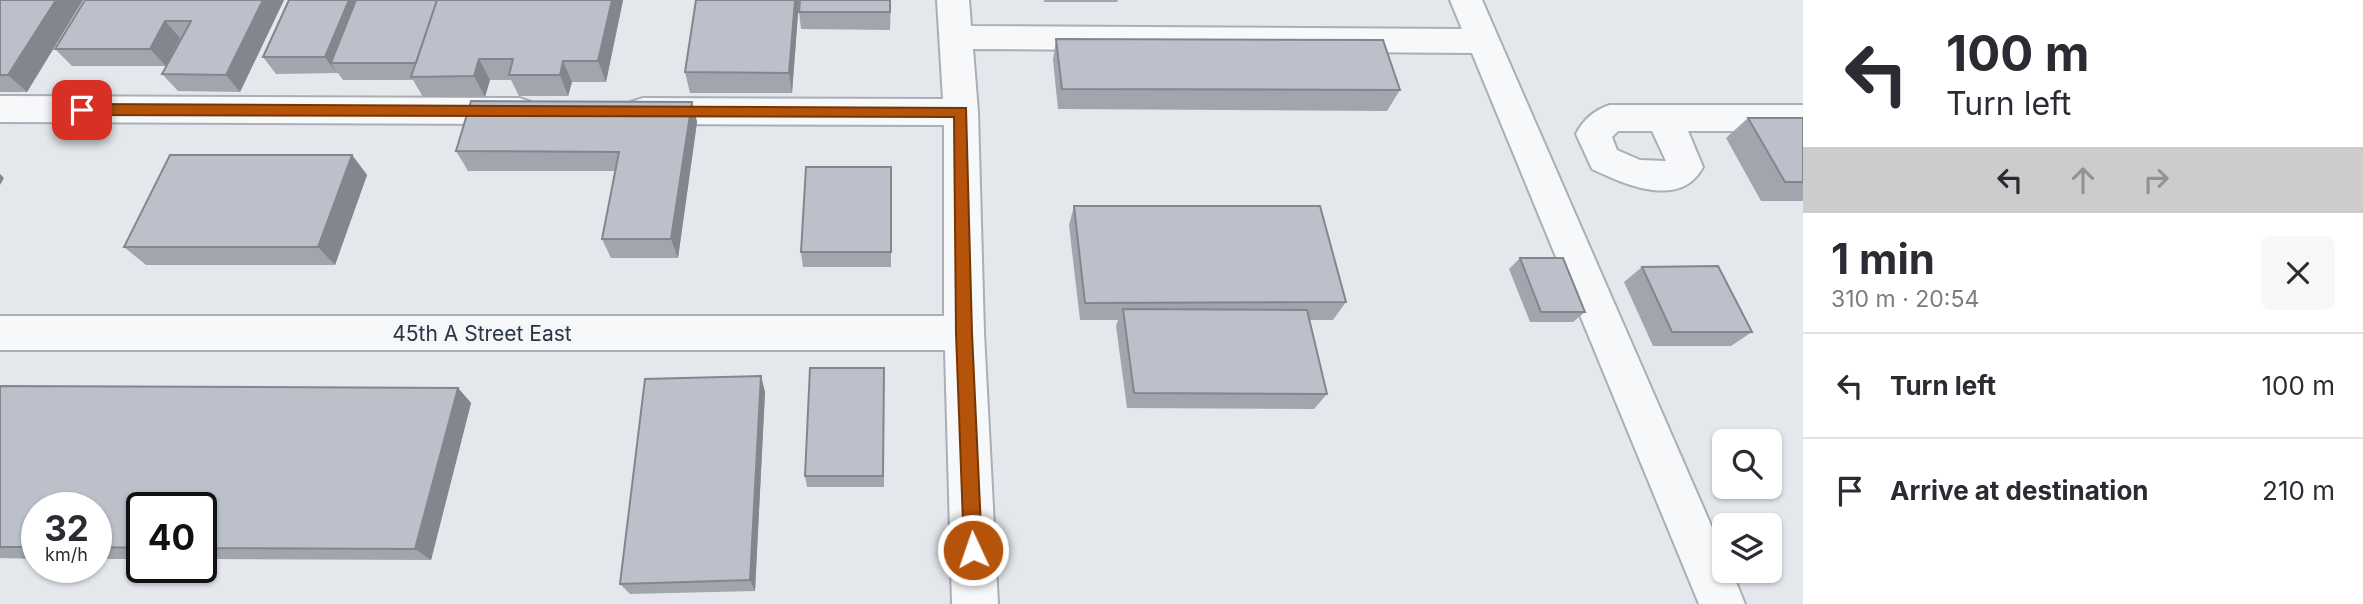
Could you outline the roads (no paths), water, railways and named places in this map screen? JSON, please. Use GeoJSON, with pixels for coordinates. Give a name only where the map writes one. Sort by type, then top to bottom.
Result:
{"type":"FeatureCollection","features":[{"type":"Feature","properties":{"kind":"street"},"geometry":{"type":"LineString","coordinates":[[1466,0],[1722,604]]}},
{"type":"Feature","properties":{"kind":"street"},"geometry":{"type":"LineString","coordinates":[[975,604],[964,333],[961,112],[954,18],[1484,41]]}},
{"type":"Feature","properties":{"kind":"street"},"geometry":{"type":"LineString","coordinates":[[0,109],[543,111]]}},
{"type":"Feature","properties":{"kind":"street"},"geometry":{"type":"LineString","coordinates":[[613,111],[961,112]]}},
{"type":"Feature","properties":{"kind":"street"},"geometry":{"type":"LineString","coordinates":[[1662,118],[1803,118]]}},
{"type":"Feature","properties":{"kind":"street","name":"45th A Street East"},"geometry":{"type":"LineString","coordinates":[[0,333],[964,333]]}}]}
